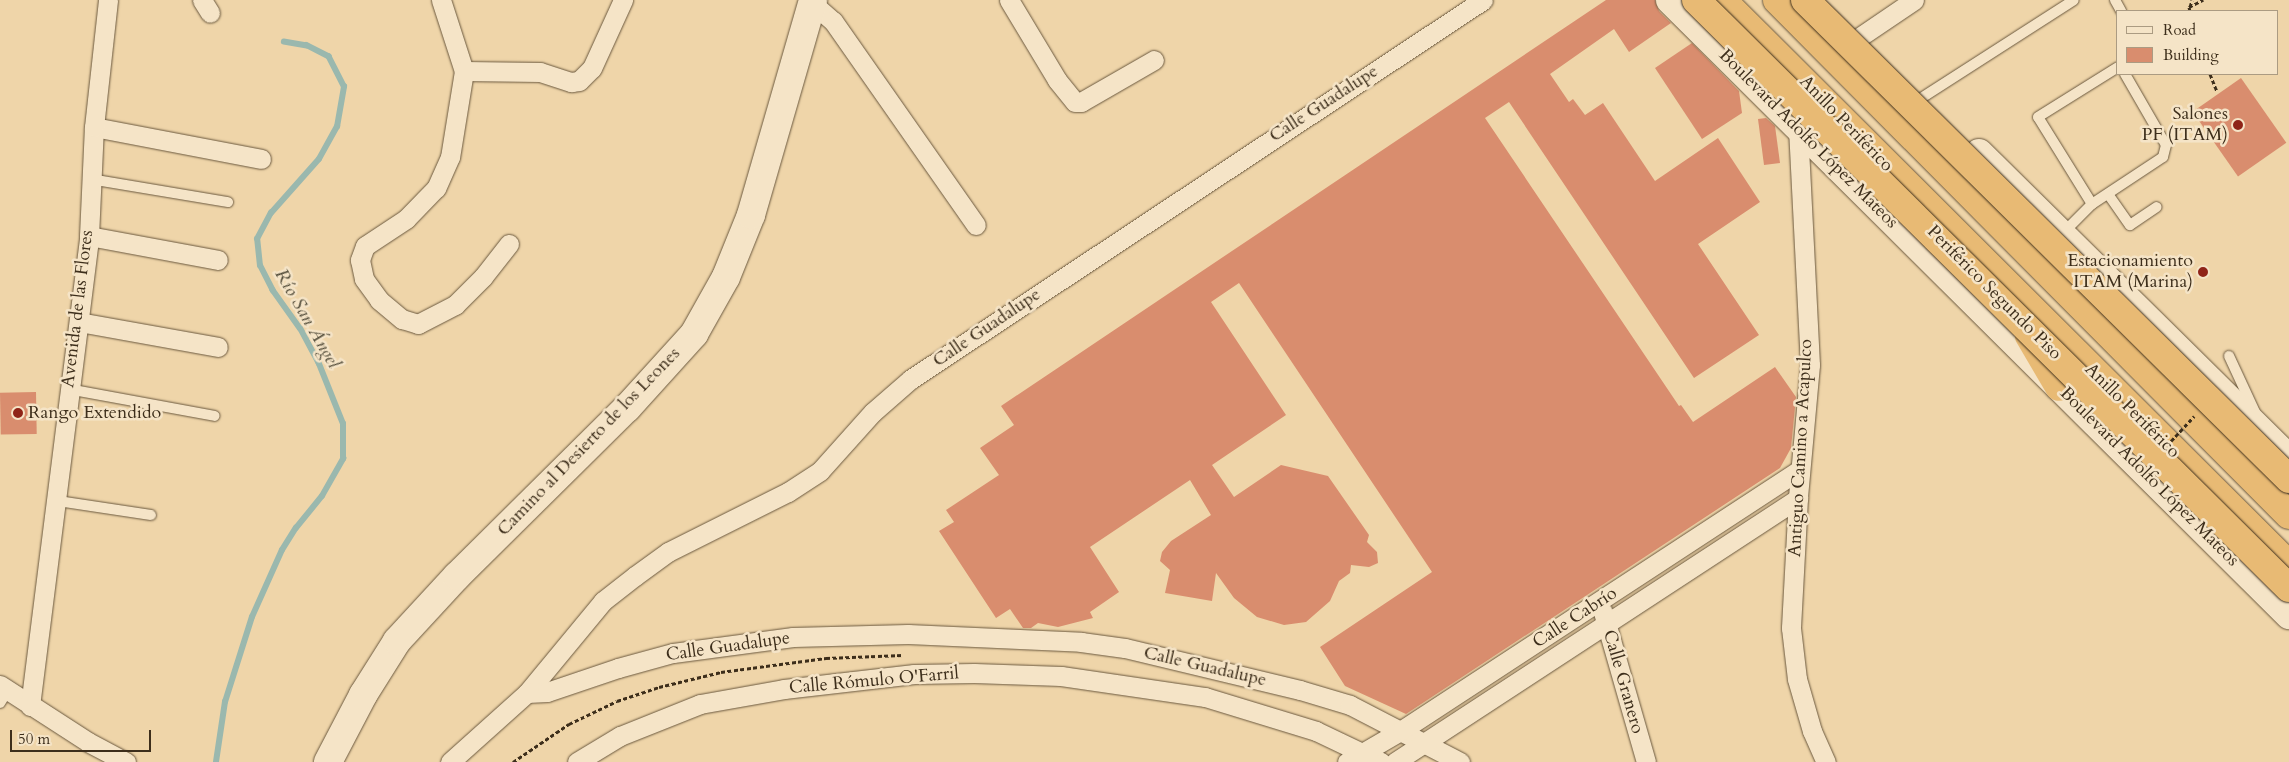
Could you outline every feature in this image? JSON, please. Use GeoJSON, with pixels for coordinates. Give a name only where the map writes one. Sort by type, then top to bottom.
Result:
{"type":"FeatureCollection","features":[{"type":"Feature","properties":{"kind":"highway","name":"Periférico Segundo Piso"},"geometry":{"type":"LineString","coordinates":[[1696,0],[1936,235],[2289,588]]}},
{"type":"Feature","properties":{"kind":"highway","name":"Anillo Periférico"},"geometry":{"type":"LineString","coordinates":[[1722,0],[2289,566]]}},
{"type":"Feature","properties":{"kind":"highway","name":"Anillo Periférico"},"geometry":{"type":"LineString","coordinates":[[1777,0],[2289,515]]}},
{"type":"Feature","properties":{"kind":"highway"},"geometry":{"type":"LineString","coordinates":[[1805,0],[2289,479]]}},
{"type":"Feature","properties":{"kind":"highway"},"geometry":{"type":"LineString","coordinates":[[1927,151],[2054,226]]}},
{"type":"Feature","properties":{"kind":"highway"},"geometry":{"type":"LineString","coordinates":[[1989,268],[2059,387]]}},
{"type":"Feature","properties":{"kind":"main road","name":"Boulevard Adolfo López Mateos"},"geometry":{"type":"LineString","coordinates":[[1670,0],[2289,615]]}},
{"type":"Feature","properties":{"kind":"main road"},"geometry":{"type":"LineString","coordinates":[[1824,0],[2289,459]]}},
{"type":"Feature","properties":{"kind":"main road","name":"Camino al Desierto de los Leones"},"geometry":{"type":"LineString","coordinates":[[328,762],[363,695],[397,641],[463,570],[627,408],[694,334],[726,277],[752,215],[813,1]]}},
{"type":"Feature","properties":{"kind":"street","name":"Avenida de las Flores"},"geometry":{"type":"LineString","coordinates":[[30,706],[58,500],[68,389],[79,322],[89,236],[90,179],[94,127],[108,0]]}},
{"type":"Feature","properties":{"kind":"street"},"geometry":{"type":"LineString","coordinates":[[441,0],[464,71],[450,157],[436,188],[406,220],[365,246],[360,260],[364,279],[379,300],[402,319],[418,324],[455,305],[483,277],[508,244]]}},
{"type":"Feature","properties":{"kind":"street"},"geometry":{"type":"LineString","coordinates":[[464,71],[540,72],[571,82],[579,81],[592,68],[623,0]]}},
{"type":"Feature","properties":{"kind":"street"},"geometry":{"type":"LineString","coordinates":[[1009,0],[1057,80],[1075,102],[1081,102],[1154,60]]}},
{"type":"Feature","properties":{"kind":"street","name":"Calle Guadalupe"},"geometry":{"type":"LineString","coordinates":[[450,762],[527,693],[603,601],[635,576],[668,552],[788,492],[820,471],[873,412],[911,379],[1483,0]]}},
{"type":"Feature","properties":{"kind":"street"},"geometry":{"type":"LineString","coordinates":[[1860,36],[1914,0]]}},
{"type":"Feature","properties":{"kind":"street"},"geometry":{"type":"LineString","coordinates":[[813,1],[832,21],[976,225]]}},
{"type":"Feature","properties":{"kind":"street"},"geometry":{"type":"LineString","coordinates":[[94,127],[261,159]]}},
{"type":"Feature","properties":{"kind":"street","name":"Antiguo Camino a Acapulco"},"geometry":{"type":"LineString","coordinates":[[1798,128],[1810,364],[1800,470],[1791,628],[1797,679],[1812,731],[1826,762]]}},
{"type":"Feature","properties":{"kind":"street"},"geometry":{"type":"LineString","coordinates":[[89,236],[218,260]]}},
{"type":"Feature","properties":{"kind":"street"},"geometry":{"type":"LineString","coordinates":[[79,322],[218,346]]}},
{"type":"Feature","properties":{"kind":"street","name":"Calle Cabrío"},"geometry":{"type":"LineString","coordinates":[[1347,762],[1402,730],[1800,470]]}},
{"type":"Feature","properties":{"kind":"street","name":"Calle Cabrío"},"geometry":{"type":"LineString","coordinates":[[1394,762],[1798,498]]}},
{"type":"Feature","properties":{"kind":"street","name":"Calle Granero"},"geometry":{"type":"LineString","coordinates":[[1600,602],[1646,762]]}},
{"type":"Feature","properties":{"kind":"street","name":"Calle Guadalupe"},"geometry":{"type":"LineString","coordinates":[[527,693],[547,692],[673,653],[793,637],[908,634],[1081,642],[1125,648],[1300,690],[1350,705],[1402,730]]}},
{"type":"Feature","properties":{"kind":"street","name":"Calle Rómulo O'Farril"},"geometry":{"type":"LineString","coordinates":[[577,762],[620,736],[700,704],[784,689],[914,674],[974,673],[1061,676],[1205,698],[1316,731],[1364,752],[1381,762]]}},
{"type":"Feature","properties":{"kind":"street"},"geometry":{"type":"LineString","coordinates":[[2,693],[30,706],[126,762]]}},
{"type":"Feature","properties":{"kind":"street"},"geometry":{"type":"LineString","coordinates":[[1402,730],[1460,762]]}},
{"type":"Feature","properties":{"kind":"lane"},"geometry":{"type":"LineString","coordinates":[[1923,98],[2074,0]]}},
{"type":"Feature","properties":{"kind":"lane"},"geometry":{"type":"LineString","coordinates":[[2092,204],[2038,117],[2116,68]]}},
{"type":"Feature","properties":{"kind":"lane"},"geometry":{"type":"LineString","coordinates":[[2054,226],[2108,194],[2163,156],[2166,145],[2126,75]]}},
{"type":"Feature","properties":{"kind":"lane"},"geometry":{"type":"LineString","coordinates":[[90,179],[228,202]]}},
{"type":"Feature","properties":{"kind":"lane"},"geometry":{"type":"LineString","coordinates":[[2108,194],[2130,225],[2157,207]]}},
{"type":"Feature","properties":{"kind":"lane"},"geometry":{"type":"LineString","coordinates":[[2229,356],[2266,436]]}},
{"type":"Feature","properties":{"kind":"lane"},"geometry":{"type":"LineString","coordinates":[[68,389],[215,416]]}},
{"type":"Feature","properties":{"kind":"lane"},"geometry":{"type":"LineString","coordinates":[[58,500],[151,516]]}},
{"type":"Feature","properties":{"kind":"path"},"geometry":{"type":"LineString","coordinates":[[2190,9],[2192,0]]}},
{"type":"Feature","properties":{"kind":"path"},"geometry":{"type":"LineString","coordinates":[[2190,9],[2203,0]]}},
{"type":"Feature","properties":{"kind":"path"},"geometry":{"type":"LineString","coordinates":[[2210,75],[2217,91]]}},
{"type":"Feature","properties":{"kind":"path"},"geometry":{"type":"LineString","coordinates":[[2164,449],[2196,414]]}},
{"type":"Feature","properties":{"kind":"building"},"geometry":{"type":"Polygon","coordinates":[[[1606,0],[1655,0],[1659,11],[1671,23],[1629,52],[1614,29],[1550,74],[1569,102],[1573,99],[1585,115],[1603,103],[1655,181],[1718,138],[1760,202],[1698,244],[1759,335],[1694,378],[1509,102],[1485,118],[1679,406],[1681,405],[1693,422],[1775,367],[1796,397],[1791,448],[1780,468],[1406,714],[1345,686],[1320,647],[1432,572],[1239,283],[1211,302],[1286,415],[1212,465],[1234,497],[1281,465],[1328,476],[1369,535],[1367,542],[1377,552],[1378,563],[1369,567],[1351,565],[1350,573],[1339,581],[1330,601],[1306,622],[1284,625],[1257,617],[1234,598],[1216,573],[1212,601],[1165,593],[1170,570],[1160,561],[1162,552],[1171,541],[1211,515],[1190,480],[1090,547],[1119,592],[1090,612],[1093,618],[1058,627],[1038,623],[1031,628],[1023,628],[1010,609],[996,618],[939,531],[954,522],[946,510],[999,475],[980,448],[1014,425],[1001,406],[1606,0]]]}},
{"type":"Feature","properties":{"kind":"building"},"geometry":{"type":"Polygon","coordinates":[[[1692,43],[1739,91],[1742,113],[1702,139],[1655,68],[1692,43]]]}},
{"type":"Feature","properties":{"kind":"building","name":"Salones PF (ITAM)"},"geometry":{"type":"Polygon","coordinates":[[[2241,78],[2286,143],[2238,177],[2193,112],[2241,78]]]}},
{"type":"Feature","properties":{"kind":"building"},"geometry":{"type":"Polygon","coordinates":[[[1766,118],[1775,126],[1780,163],[1764,165],[1758,119],[1766,118]]]}},
{"type":"Feature","properties":{"kind":"building","name":"Rango Extendido"},"geometry":{"type":"Polygon","coordinates":[[[36,392],[37,434],[1,435],[0,393],[36,392]]]}},
{"type":"Feature","properties":{"kind":"waterway","name":"Río San Ángel"},"geometry":{"type":"LineString","coordinates":[[216,762],[225,702],[252,617],[282,550],[296,528],[322,496],[343,459],[343,424],[319,364],[300,329],[273,291],[260,266],[257,239],[271,213],[319,159],[337,127],[344,87],[329,57],[307,46],[284,42]]}},
{"type":"Feature","properties":{"kind":"place","name":"Salones PF (ITAM)"},"geometry":{"type":"Point","coordinates":[2238,125]}},
{"type":"Feature","properties":{"kind":"place","name":"Estacionamiento ITAM (Marina)"},"geometry":{"type":"Point","coordinates":[2203,272]}},
{"type":"Feature","properties":{"kind":"place","name":"Rango Extendido"},"geometry":{"type":"Point","coordinates":[18,413]}}]}
